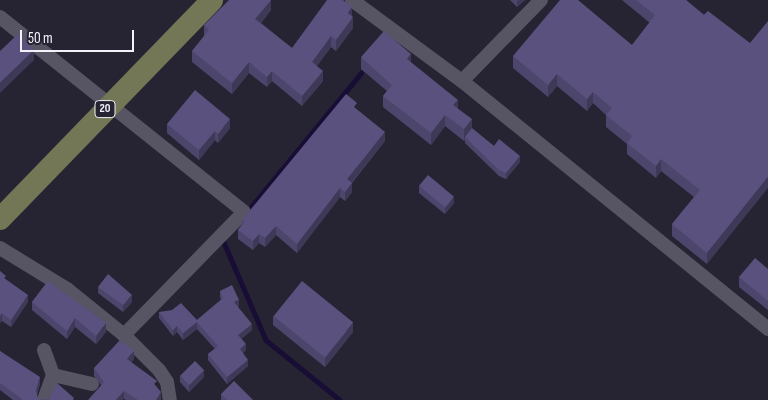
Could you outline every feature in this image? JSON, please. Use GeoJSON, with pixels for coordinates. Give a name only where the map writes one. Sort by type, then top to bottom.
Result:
{"type":"FeatureCollection","features":[{"type":"Feature","properties":{"kind":"main road","name":"20"},"geometry":{"type":"LineString","coordinates":[[0,219],[212,0]]}},
{"type":"Feature","properties":{"kind":"street"},"geometry":{"type":"LineString","coordinates":[[352,0],[462,81],[768,329]]}},
{"type":"Feature","properties":{"kind":"street"},"geometry":{"type":"LineString","coordinates":[[462,81],[541,0]]}},
{"type":"Feature","properties":{"kind":"street"},"geometry":{"type":"LineString","coordinates":[[0,17],[111,103],[244,212],[124,335]]}},
{"type":"Feature","properties":{"kind":"street"},"geometry":{"type":"LineString","coordinates":[[0,248],[67,289],[124,335],[159,370],[167,382],[170,400]]}},
{"type":"Feature","properties":{"kind":"street"},"geometry":{"type":"LineString","coordinates":[[44,350],[53,375],[44,400]]}},
{"type":"Feature","properties":{"kind":"street"},"geometry":{"type":"LineString","coordinates":[[53,375],[92,384]]}},
{"type":"Feature","properties":{"kind":"building"},"geometry":{"type":"Polygon","coordinates":[[[229,0],[271,0],[255,19],[292,48],[327,0],[343,0],[352,7],[348,13],[353,17],[336,40],[331,36],[312,62],[323,71],[302,96],[272,71],[267,77],[249,62],[232,83],[192,51],[209,30],[204,25],[229,0]]]}},
{"type":"Feature","properties":{"kind":"building"},"geometry":{"type":"Polygon","coordinates":[[[560,0],[578,0],[632,45],[655,15],[636,0],[686,0],[704,15],[708,11],[750,43],[768,21],[768,177],[707,253],[672,224],[700,190],[661,159],[656,166],[627,143],[632,136],[606,115],[612,108],[593,92],[587,99],[557,74],[548,85],[513,56],[560,0]]]}},
{"type":"Feature","properties":{"kind":"building"},"geometry":{"type":"Polygon","coordinates":[[[384,31],[411,54],[407,59],[458,100],[453,105],[472,119],[464,129],[445,115],[431,133],[383,96],[392,85],[361,57],[384,31]]]}},
{"type":"Feature","properties":{"kind":"building"},"geometry":{"type":"Polygon","coordinates":[[[18,34],[34,50],[0,83],[0,51],[18,34]]]}},
{"type":"Feature","properties":{"kind":"building"},"geometry":{"type":"Polygon","coordinates":[[[195,90],[230,119],[218,134],[215,131],[199,150],[167,124],[195,90]]]}},
{"type":"Feature","properties":{"kind":"building"},"geometry":{"type":"Polygon","coordinates":[[[346,94],[357,103],[354,107],[385,132],[347,179],[352,183],[345,192],[340,188],[297,244],[276,226],[265,238],[259,234],[253,241],[238,230],[244,222],[242,220],[346,94]]]}},
{"type":"Feature","properties":{"kind":"building"},"geometry":{"type":"Polygon","coordinates":[[[472,128],[494,146],[499,139],[520,156],[506,173],[499,170],[465,137],[472,128]]]}},
{"type":"Feature","properties":{"kind":"building"},"geometry":{"type":"Polygon","coordinates":[[[428,175],[454,197],[445,208],[419,186],[428,175]]]}},
{"type":"Feature","properties":{"kind":"building"},"geometry":{"type":"Polygon","coordinates":[[[755,258],[768,269],[768,301],[739,277],[755,258]]]}},
{"type":"Feature","properties":{"kind":"building"},"geometry":{"type":"Polygon","coordinates":[[[0,271],[6,276],[4,278],[28,295],[11,320],[2,313],[0,316],[0,271]]]}},
{"type":"Feature","properties":{"kind":"building"},"geometry":{"type":"Polygon","coordinates":[[[108,274],[132,295],[123,305],[98,287],[108,274]]]}},
{"type":"Feature","properties":{"kind":"building"},"geometry":{"type":"Polygon","coordinates":[[[48,281],[106,323],[96,336],[75,318],[67,331],[32,302],[48,281]]]}},
{"type":"Feature","properties":{"kind":"building"},"geometry":{"type":"Polygon","coordinates":[[[302,281],[353,323],[325,358],[274,316],[302,281]]]}},
{"type":"Feature","properties":{"kind":"building"},"geometry":{"type":"Polygon","coordinates":[[[232,285],[239,300],[234,302],[252,324],[238,335],[246,344],[240,349],[248,360],[227,377],[208,354],[218,346],[197,322],[183,333],[177,326],[173,330],[159,312],[172,310],[181,303],[197,320],[223,298],[220,291],[232,285]]]}},
{"type":"Feature","properties":{"kind":"building"},"geometry":{"type":"Polygon","coordinates":[[[120,340],[134,351],[127,359],[157,381],[154,384],[161,392],[156,400],[138,400],[124,391],[116,400],[88,400],[104,382],[94,368],[120,340]]]}},
{"type":"Feature","properties":{"kind":"building"},"geometry":{"type":"Polygon","coordinates":[[[0,351],[40,377],[36,390],[38,399],[49,400],[21,400],[0,383],[0,351]]]}},
{"type":"Feature","properties":{"kind":"building"},"geometry":{"type":"Polygon","coordinates":[[[195,361],[204,370],[189,385],[180,376],[195,361]]]}},
{"type":"Feature","properties":{"kind":"building"},"geometry":{"type":"Polygon","coordinates":[[[234,381],[253,400],[227,400],[221,394],[234,381]]]}},
{"type":"Feature","properties":{"kind":"building"},"geometry":{"type":"Polygon","coordinates":[[[57,383],[74,398],[73,400],[49,400],[57,383]]]}},
{"type":"Feature","properties":{"kind":"waterway"},"geometry":{"type":"LineString","coordinates":[[246,213],[361,73]]}},
{"type":"Feature","properties":{"kind":"waterway"},"geometry":{"type":"LineString","coordinates":[[223,240],[266,340],[340,400]]}}]}
